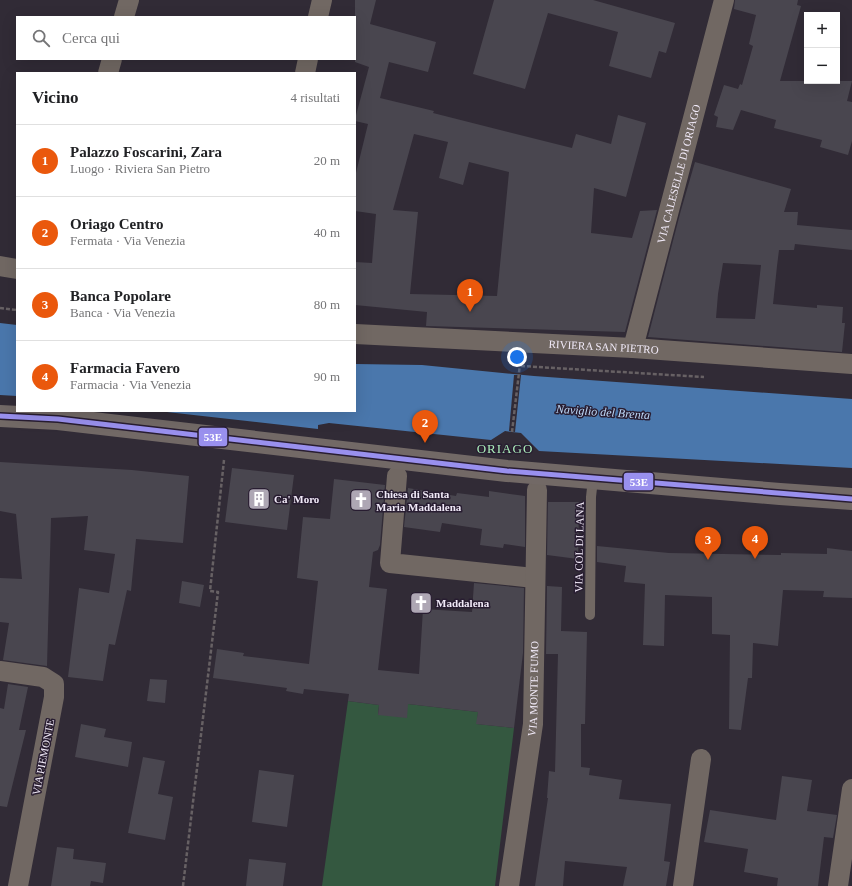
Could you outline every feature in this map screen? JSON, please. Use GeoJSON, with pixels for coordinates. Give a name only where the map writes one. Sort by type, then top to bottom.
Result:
{"type":"FeatureCollection","features":[{"type":"Feature","properties":{"kind":"main road"},"geometry":{"type":"LineString","coordinates":[[0,416],[58,419],[367,456],[593,479],[852,499]]}},
{"type":"Feature","properties":{"kind":"street"},"geometry":{"type":"LineString","coordinates":[[124,16],[128,0]]}},
{"type":"Feature","properties":{"kind":"street"},"geometry":{"type":"LineString","coordinates":[[318,16],[322,0]]}},
{"type":"Feature","properties":{"kind":"street","name":"VIA CALESELLE DI ORIAGO"},"geometry":{"type":"LineString","coordinates":[[633,348],[724,0]]}},
{"type":"Feature","properties":{"kind":"street"},"geometry":{"type":"LineString","coordinates":[[108,72],[112,60]]}},
{"type":"Feature","properties":{"kind":"street"},"geometry":{"type":"LineString","coordinates":[[305,72],[308,60]]}},
{"type":"Feature","properties":{"kind":"street"},"geometry":{"type":"LineString","coordinates":[[0,266],[16,269]]}},
{"type":"Feature","properties":{"kind":"street","name":"RIVIERA SAN PIETRO"},"geometry":{"type":"LineString","coordinates":[[356,334],[633,348],[852,364]]}},
{"type":"Feature","properties":{"kind":"street"},"geometry":{"type":"LineString","coordinates":[[397,476],[390,563],[534,583]]}},
{"type":"Feature","properties":{"kind":"street","name":"VIA MONTE FUMO"},"geometry":{"type":"LineString","coordinates":[[509,886],[533,724],[534,583],[537,490]]}},
{"type":"Feature","properties":{"kind":"street","name":"VIA PIEMONTE"},"geometry":{"type":"LineString","coordinates":[[0,670],[43,677],[54,684],[54,697],[18,886]]}},
{"type":"Feature","properties":{"kind":"street"},"geometry":{"type":"LineString","coordinates":[[683,886],[701,759]]}},
{"type":"Feature","properties":{"kind":"street"},"geometry":{"type":"LineString","coordinates":[[838,886],[852,789]]}},
{"type":"Feature","properties":{"kind":"lane","name":"VIA COL DI LANA"},"geometry":{"type":"LineString","coordinates":[[590,615],[591,497],[593,479]]}},
{"type":"Feature","properties":{"kind":"path"},"geometry":{"type":"LineString","coordinates":[[0,308],[16,310]]}},
{"type":"Feature","properties":{"kind":"path"},"geometry":{"type":"LineString","coordinates":[[520,366],[710,377]]}},
{"type":"Feature","properties":{"kind":"path"},"geometry":{"type":"LineString","coordinates":[[512,432],[518,375]]}},
{"type":"Feature","properties":{"kind":"path"},"geometry":{"type":"LineString","coordinates":[[183,886],[218,592],[210,591],[226,438]]}},
{"type":"Feature","properties":{"kind":"green space"},"geometry":{"type":"Polygon","coordinates":[[[348,701],[379,705],[378,715],[408,704],[478,712],[477,724],[514,728],[495,886],[322,886],[348,701]]]}},
{"type":"Feature","properties":{"kind":"water"},"geometry":{"type":"Polygon","coordinates":[[[0,323],[16,325],[16,396],[0,395],[0,323]]]}},
{"type":"Feature","properties":{"kind":"water","name":"Naviglio del Brenta"},"geometry":{"type":"Polygon","coordinates":[[[356,364],[422,365],[534,376],[852,399],[852,468],[539,451],[521,433],[505,431],[491,440],[329,423],[318,425],[318,429],[167,412],[356,412],[356,364]]]}},
{"type":"Feature","properties":{"kind":"pier"},"geometry":{"type":"Polygon","coordinates":[[[514,375],[521,375],[515,432],[509,431],[514,375]]]}},
{"type":"Feature","properties":{"kind":"building"},"geometry":{"type":"Polygon","coordinates":[[[355,0],[376,0],[370,24],[436,42],[428,72],[389,62],[380,98],[572,148],[576,134],[611,144],[618,115],[646,123],[626,197],[594,188],[591,233],[632,238],[640,211],[657,210],[625,332],[426,326],[427,312],[356,305],[356,262],[372,263],[376,214],[356,211],[356,173],[368,124],[356,121],[356,115],[369,67],[355,62],[355,0]],[[414,134],[393,210],[418,212],[410,294],[497,296],[509,172],[469,162],[463,185],[439,178],[448,142],[414,134]]]}},
{"type":"Feature","properties":{"kind":"building"},"geometry":{"type":"Polygon","coordinates":[[[494,0],[593,0],[675,23],[666,53],[659,51],[651,78],[609,66],[618,32],[548,13],[525,89],[473,74],[494,0]]]}},
{"type":"Feature","properties":{"kind":"building"},"geometry":{"type":"Polygon","coordinates":[[[735,0],[798,0],[797,5],[801,6],[780,81],[804,81],[804,84],[840,84],[840,81],[852,81],[847,101],[852,102],[852,141],[848,155],[820,147],[822,140],[774,128],[776,120],[741,110],[733,130],[716,127],[718,117],[714,115],[724,85],[738,89],[740,84],[742,85],[753,46],[749,44],[756,15],[734,9],[735,0]]]}},
{"type":"Feature","properties":{"kind":"building"},"geometry":{"type":"Polygon","coordinates":[[[695,162],[791,189],[784,212],[798,212],[797,225],[852,230],[852,250],[795,244],[794,250],[779,250],[773,304],[817,308],[817,305],[843,307],[842,323],[845,323],[842,352],[648,337],[695,162]],[[723,263],[716,318],[755,319],[761,265],[723,263]]]}},
{"type":"Feature","properties":{"kind":"building"},"geometry":{"type":"Polygon","coordinates":[[[0,462],[132,470],[189,476],[183,543],[136,539],[131,591],[127,590],[115,645],[109,644],[103,681],[68,677],[79,588],[109,593],[115,554],[84,550],[88,516],[51,518],[47,666],[3,660],[9,623],[0,622],[0,578],[22,579],[16,514],[0,511],[0,462]]]}},
{"type":"Feature","properties":{"kind":"building","name":"Ca' Moro"},"geometry":{"type":"Polygon","coordinates":[[[232,468],[294,475],[287,530],[225,522],[232,468]]]}},
{"type":"Feature","properties":{"kind":"building","name":"Maddalena"},"geometry":{"type":"Polygon","coordinates":[[[334,479],[385,485],[380,545],[378,550],[373,552],[369,587],[387,589],[378,670],[419,674],[423,609],[472,612],[474,583],[524,588],[523,653],[514,728],[476,724],[478,712],[408,704],[407,718],[378,715],[379,705],[348,701],[349,694],[304,689],[303,694],[286,691],[287,688],[213,678],[217,649],[244,653],[243,656],[309,664],[318,581],[297,578],[303,517],[330,519],[334,479]]]}},
{"type":"Feature","properties":{"kind":"building"},"geometry":{"type":"Polygon","coordinates":[[[408,488],[456,496],[457,493],[489,497],[489,491],[525,496],[525,547],[504,544],[503,548],[480,545],[482,529],[442,523],[440,532],[404,527],[408,488]]]}},
{"type":"Feature","properties":{"kind":"building"},"geometry":{"type":"Polygon","coordinates":[[[548,502],[579,502],[578,559],[547,555],[548,502]]]}},
{"type":"Feature","properties":{"kind":"building"},"geometry":{"type":"Polygon","coordinates":[[[597,546],[669,553],[781,555],[781,553],[827,554],[827,548],[852,551],[852,598],[823,597],[824,591],[783,590],[778,646],[753,643],[752,678],[748,678],[741,730],[729,729],[730,635],[712,634],[712,597],[665,595],[664,646],[643,645],[645,584],[624,582],[626,566],[597,562],[597,546]]]}},
{"type":"Feature","properties":{"kind":"building"},"geometry":{"type":"Polygon","coordinates":[[[182,581],[204,585],[200,607],[179,603],[182,581]]]}},
{"type":"Feature","properties":{"kind":"building"},"geometry":{"type":"Polygon","coordinates":[[[547,586],[562,587],[561,631],[587,632],[585,724],[581,724],[581,767],[590,768],[589,775],[622,780],[619,799],[671,804],[664,861],[670,862],[666,886],[623,886],[627,867],[565,861],[563,886],[535,886],[548,798],[549,771],[555,772],[558,654],[546,654],[547,586]]]}},
{"type":"Feature","properties":{"kind":"building"},"geometry":{"type":"Polygon","coordinates":[[[150,679],[167,680],[165,703],[147,701],[150,679]]]}},
{"type":"Feature","properties":{"kind":"building"},"geometry":{"type":"Polygon","coordinates":[[[8,684],[28,687],[19,730],[26,730],[7,807],[0,806],[0,708],[4,709],[8,684]]]}},
{"type":"Feature","properties":{"kind":"building"},"geometry":{"type":"Polygon","coordinates":[[[81,724],[106,729],[104,737],[132,742],[128,767],[75,757],[81,724]]]}},
{"type":"Feature","properties":{"kind":"building"},"geometry":{"type":"Polygon","coordinates":[[[143,757],[165,761],[158,794],[173,797],[165,840],[128,833],[143,757]]]}},
{"type":"Feature","properties":{"kind":"building"},"geometry":{"type":"Polygon","coordinates":[[[259,770],[294,775],[287,827],[252,822],[259,770]]]}},
{"type":"Feature","properties":{"kind":"building"},"geometry":{"type":"Polygon","coordinates":[[[782,776],[812,780],[807,811],[837,815],[833,838],[824,837],[818,886],[777,886],[778,878],[744,872],[748,849],[704,842],[710,810],[776,820],[782,776]]]}},
{"type":"Feature","properties":{"kind":"building"},"geometry":{"type":"Polygon","coordinates":[[[57,847],[74,849],[73,859],[106,863],[103,883],[91,881],[90,886],[51,886],[57,847]]]}},
{"type":"Feature","properties":{"kind":"building"},"geometry":{"type":"Polygon","coordinates":[[[249,859],[286,863],[283,886],[246,886],[249,859]]]}},
{"type":"Feature","properties":{"kind":"transit line","name":"53E"},"geometry":{"type":"LineString","coordinates":[[0,416],[58,419],[507,471],[852,499]]}},
{"type":"Feature","properties":{"kind":"place","name":"Palazzo Foscarini, Zara"},"geometry":{"type":"Point","coordinates":[470,312]}},
{"type":"Feature","properties":{"kind":"place","name":"Oriago Centro"},"geometry":{"type":"Point","coordinates":[425,443]}},
{"type":"Feature","properties":{"kind":"place","name":"Ca' Moro"},"geometry":{"type":"Point","coordinates":[259,499]}},
{"type":"Feature","properties":{"kind":"place","name":"Chiesa di Santa Maria Maddalena"},"geometry":{"type":"Point","coordinates":[361,500]}},
{"type":"Feature","properties":{"kind":"place","name":"Farmacia Favero"},"geometry":{"type":"Point","coordinates":[755,559]}},
{"type":"Feature","properties":{"kind":"place","name":"Banca Popolare"},"geometry":{"type":"Point","coordinates":[708,560]}},
{"type":"Feature","properties":{"kind":"place","name":"Maddalena"},"geometry":{"type":"Point","coordinates":[421,603]}},
{"type":"Feature","properties":{"kind":"district","name":"ORIAGO"},"geometry":{"type":"Point","coordinates":[505,448]}}]}
